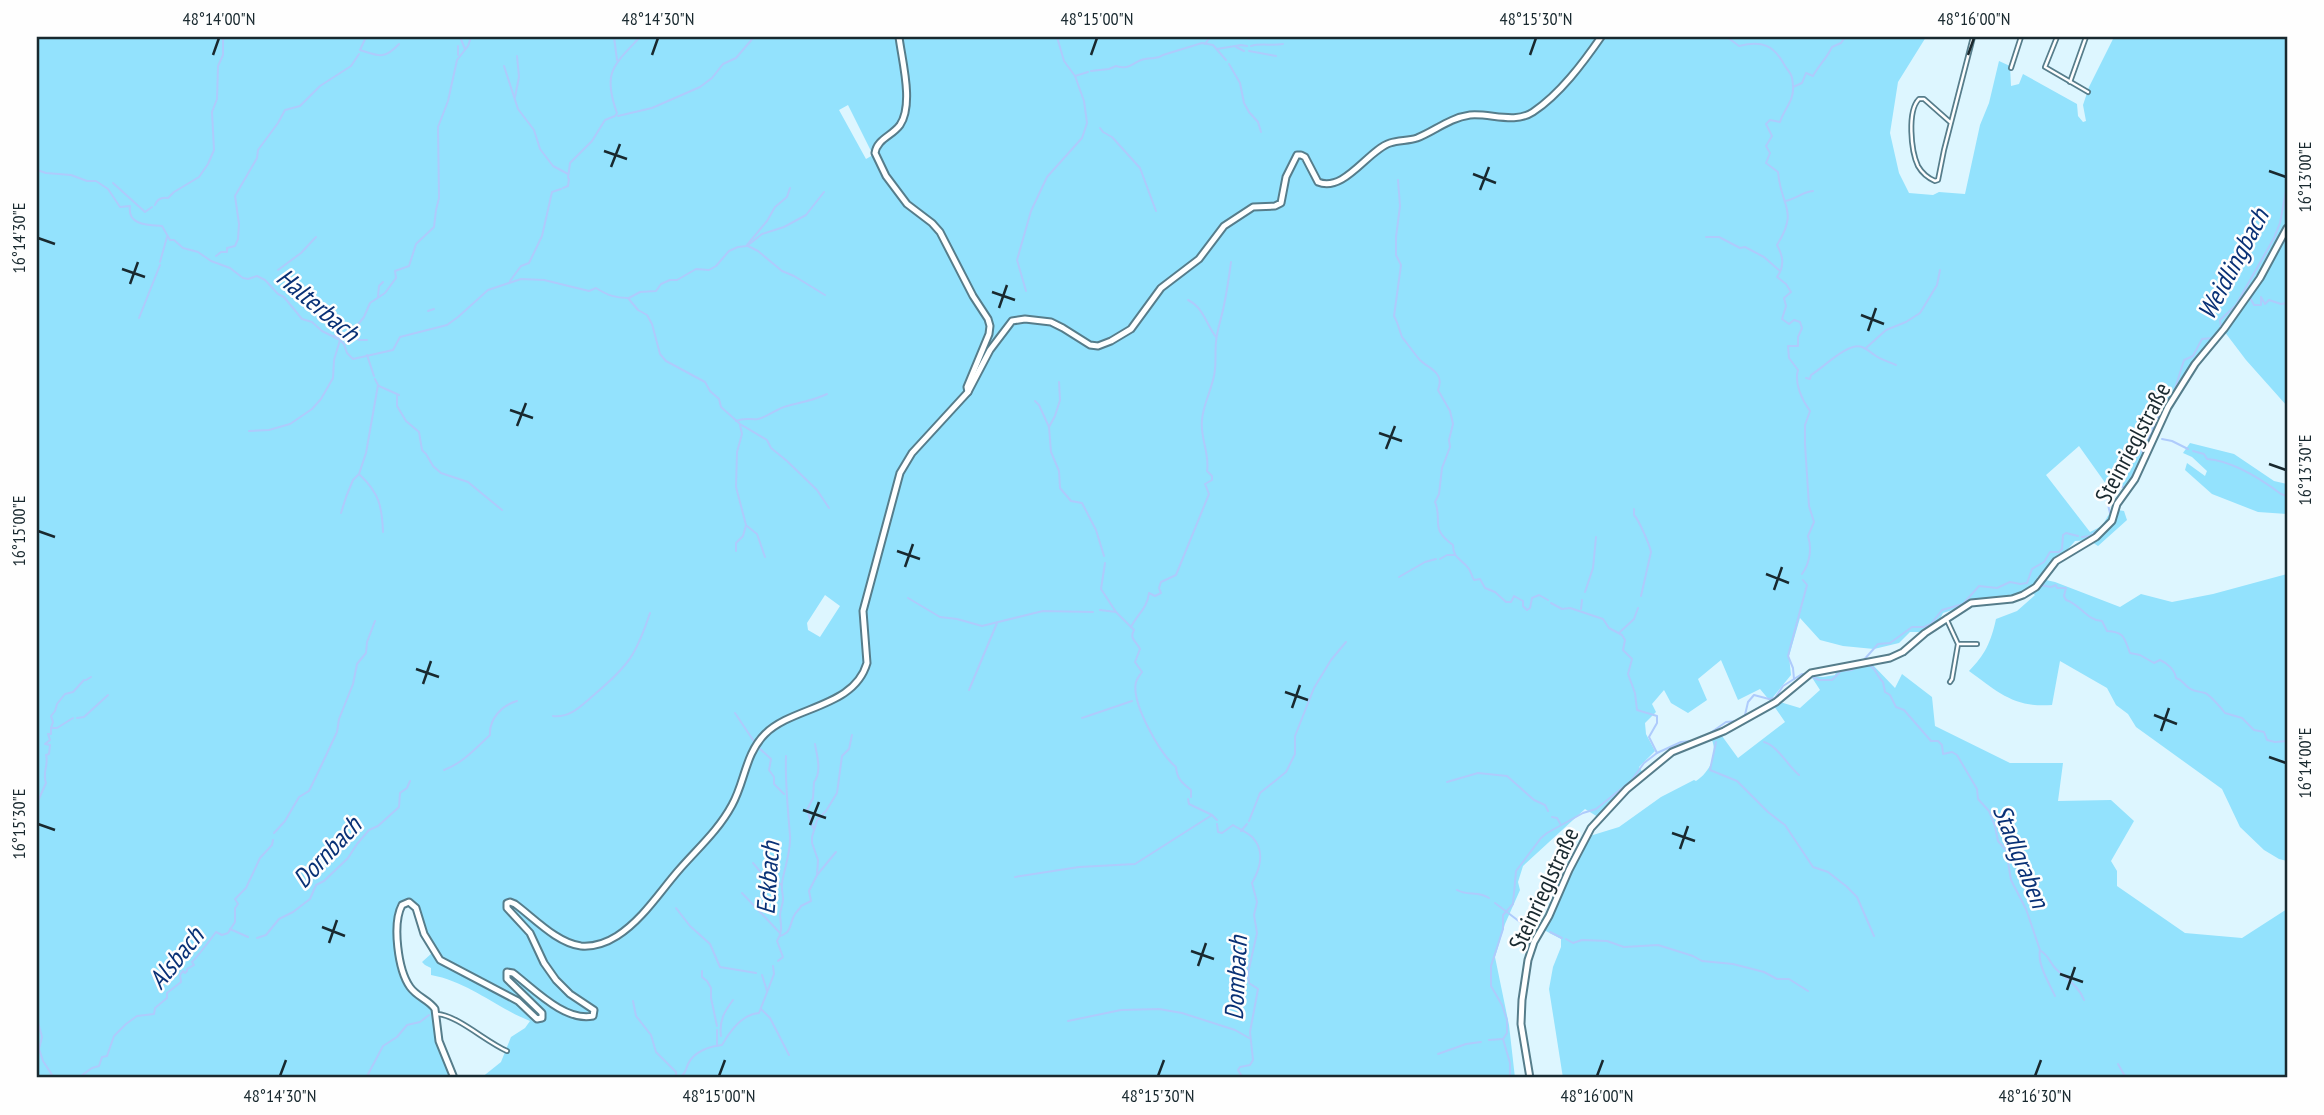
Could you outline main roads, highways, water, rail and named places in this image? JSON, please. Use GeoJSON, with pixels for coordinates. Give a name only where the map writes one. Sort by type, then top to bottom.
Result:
{"type":"FeatureCollection","features":[{"type":"Feature","properties":{"kind":"main road"},"geometry":{"type":"LineString","coordinates":[[899,37],[907,95],[906,109],[900,125],[877,146],[875,153],[886,176],[907,204],[940,232],[988,319],[989,334],[967,387],[968,392]]}},
{"type":"Feature","properties":{"kind":"main road"},"geometry":{"type":"LineString","coordinates":[[454,1078],[439,1041],[437,1014],[432,1004],[410,987],[403,968],[397,922],[398,913],[404,904],[411,902],[414,906],[424,934],[442,962],[518,1001],[537,1018],[542,1019],[542,1014],[507,979],[507,972],[513,973],[564,1010],[589,1018],[594,1016],[593,1010],[556,980],[544,963],[530,933],[508,909],[507,903],[515,904],[556,935],[573,944],[591,946],[616,937],[640,916],[724,818],[737,795],[752,750],[766,733],[783,721],[830,701],[853,686],[867,663],[863,611],[900,473],[912,453],[968,392],[990,350],[1011,323],[1016,319],[1051,322],[1087,345],[1105,344],[1126,333],[1136,324],[1163,285],[1202,256],[1224,226],[1255,206],[1275,206],[1281,203],[1287,174],[1297,155],[1306,158],[1318,182],[1328,184],[1345,176],[1386,145],[1415,139],[1435,127],[1460,118],[1476,115],[1516,118],[1528,115],[1559,89],[1601,37]]}},
{"type":"Feature","properties":{"kind":"main road","name":"Steinrieglstraße"},"geometry":{"type":"LineString","coordinates":[[1530,1078],[1521,1024],[1522,994],[1528,960],[1533,944],[1589,830],[1623,793],[1669,754],[1716,735],[1778,701],[1807,675],[1884,660],[1899,654],[1946,618],[1974,602],[2012,599],[2030,591],[2054,562],[2091,541],[2113,519],[2120,499],[2135,479],[2168,407],[2195,364],[2266,269],[2287,228]]}},
{"type":"Feature","properties":{"kind":"waterway"},"geometry":{"type":"LineString","coordinates":[[155,205],[158,200],[168,198],[199,177],[214,150],[212,112],[217,99],[218,66],[223,55],[223,37]]}},
{"type":"Feature","properties":{"kind":"waterway"},"geometry":{"type":"LineString","coordinates":[[366,37],[360,50],[377,55],[385,55],[399,44]]}},
{"type":"Feature","properties":{"kind":"waterway"},"geometry":{"type":"LineString","coordinates":[[460,37],[465,49]]}},
{"type":"Feature","properties":{"kind":"waterway"},"geometry":{"type":"LineString","coordinates":[[350,334],[364,317],[370,303],[385,293],[396,278],[395,271],[409,266],[416,244],[434,227],[439,198],[438,127],[448,101],[457,60],[468,46],[471,37]]}},
{"type":"Feature","properties":{"kind":"waterway"},"geometry":{"type":"LineString","coordinates":[[614,37],[617,60]]}},
{"type":"Feature","properties":{"kind":"waterway"},"geometry":{"type":"LineString","coordinates":[[568,178],[570,163],[592,141],[605,120],[617,113],[611,88],[613,70],[640,37]]}},
{"type":"Feature","properties":{"kind":"waterway"},"geometry":{"type":"LineString","coordinates":[[618,116],[652,108],[700,87],[712,78],[723,64],[736,58],[754,37]]}},
{"type":"Feature","properties":{"kind":"waterway"},"geometry":{"type":"LineString","coordinates":[[1026,291],[1017,260],[1031,211],[1047,177],[1082,138],[1087,123],[1084,101],[1075,76],[1064,61],[1057,37]]}},
{"type":"Feature","properties":{"kind":"waterway"},"geometry":{"type":"LineString","coordinates":[[1205,44],[1210,37]]}},
{"type":"Feature","properties":{"kind":"waterway"},"geometry":{"type":"LineString","coordinates":[[1727,37],[1739,46],[1761,44],[1772,49],[1791,75],[1793,86]]}},
{"type":"Feature","properties":{"kind":"waterway"},"geometry":{"type":"LineString","coordinates":[[1802,574],[1810,555],[1808,536],[1814,522],[1809,506],[1805,444],[1805,425],[1810,411],[1800,391],[1798,370],[1789,358],[1788,346],[1798,346],[1802,328],[1800,322],[1794,320],[1789,324],[1782,319],[1786,306],[1784,298],[1791,292],[1777,277],[1782,261],[1777,245],[1788,216],[1778,172],[1766,163],[1770,153],[1766,146],[1772,136],[1766,124],[1770,120],[1780,122],[1793,87],[1802,83],[1806,73],[1813,76],[1832,47],[1841,43],[1845,37]]}},
{"type":"Feature","properties":{"kind":"waterway"},"geometry":{"type":"LineString","coordinates":[[1091,71],[1116,66],[1128,67],[1141,60],[1202,43],[1213,45],[1226,60]]}},
{"type":"Feature","properties":{"kind":"waterway"},"geometry":{"type":"LineString","coordinates":[[1251,46],[1283,44]]}},
{"type":"Feature","properties":{"kind":"waterway"},"geometry":{"type":"LineString","coordinates":[[458,46],[458,55]]}},
{"type":"Feature","properties":{"kind":"waterway"},"geometry":{"type":"LineString","coordinates":[[1217,49],[1247,46]]}},
{"type":"Feature","properties":{"kind":"waterway"},"geometry":{"type":"LineString","coordinates":[[1236,47],[1244,51]]}},
{"type":"Feature","properties":{"kind":"waterway"},"geometry":{"type":"LineString","coordinates":[[1249,51],[1276,56]]}},
{"type":"Feature","properties":{"kind":"waterway"},"geometry":{"type":"LineString","coordinates":[[216,256],[235,246],[239,224],[235,196],[257,158],[258,150],[285,110],[300,106],[320,86],[351,66],[359,54]]}},
{"type":"Feature","properties":{"kind":"waterway"},"geometry":{"type":"LineString","coordinates":[[515,97],[519,77],[517,56]]}},
{"type":"Feature","properties":{"kind":"waterway"},"geometry":{"type":"LineString","coordinates":[[1229,64],[1240,83],[1244,103],[1258,122],[1261,132]]}},
{"type":"Feature","properties":{"kind":"waterway"},"geometry":{"type":"LineString","coordinates":[[504,66],[518,109],[534,130],[540,149],[553,166],[568,174]]}},
{"type":"Feature","properties":{"kind":"waterway"},"geometry":{"type":"LineString","coordinates":[[1075,76],[1088,72]]}},
{"type":"Feature","properties":{"kind":"waterway"},"geometry":{"type":"LineString","coordinates":[[1100,128],[1112,137],[1140,168],[1156,211]]}},
{"type":"Feature","properties":{"kind":"waterway","name":"Halterbach"},"geometry":{"type":"LineString","coordinates":[[37,170],[96,181],[108,189],[120,207],[130,206],[132,217],[139,223],[162,226],[170,240],[230,268],[243,278],[257,276],[265,280],[302,319],[312,322],[322,331],[340,340],[353,359],[393,350],[400,337],[447,325],[488,290],[521,279],[544,280],[589,291],[596,288],[611,296],[628,298],[638,310],[647,315],[660,354],[666,361],[705,382],[719,399],[721,407],[740,424],[767,440],[771,448],[817,490],[829,508]]}},
{"type":"Feature","properties":{"kind":"waterway"},"geometry":{"type":"LineString","coordinates":[[563,188],[568,186],[569,179]]}},
{"type":"Feature","properties":{"kind":"waterway"},"geometry":{"type":"LineString","coordinates":[[1398,180],[1400,206],[1396,255],[1401,265],[1394,316],[1402,337],[1419,359],[1438,376],[1438,390],[1450,411],[1453,424],[1450,447],[1442,468],[1439,494],[1435,502],[1439,529],[1453,545],[1456,556],[1469,569],[1474,580],[1480,579],[1485,588],[1495,592],[1506,602],[1511,602],[1514,596],[1523,601],[1527,610],[1532,598],[1539,595],[1548,600]]}},
{"type":"Feature","properties":{"kind":"waterway"},"geometry":{"type":"LineString","coordinates":[[113,183],[145,212],[152,207]]}},
{"type":"Feature","properties":{"kind":"waterway","name":"Weidlingbach"},"geometry":{"type":"LineString","coordinates":[[2111,517],[2108,505],[2117,486],[2128,485],[2143,455],[2136,435],[2148,439],[2174,392],[2184,360],[2193,356],[2202,339],[2212,338],[2221,328],[2220,320],[2236,305],[2274,238],[2280,223],[2287,186]]}},
{"type":"Feature","properties":{"kind":"waterway"},"geometry":{"type":"LineString","coordinates":[[747,245],[775,207],[787,197],[790,188]]}},
{"type":"Feature","properties":{"kind":"waterway"},"geometry":{"type":"LineString","coordinates":[[510,281],[521,266],[529,263],[542,236],[552,192],[561,189]]}},
{"type":"Feature","properties":{"kind":"waterway"},"geometry":{"type":"LineString","coordinates":[[1785,201],[1813,191]]}},
{"type":"Feature","properties":{"kind":"waterway"},"geometry":{"type":"LineString","coordinates":[[629,298],[640,292],[656,291],[661,284],[677,280],[696,269],[709,270],[729,251],[747,246],[762,234],[784,227],[806,215],[824,192]]}},
{"type":"Feature","properties":{"kind":"waterway"},"geometry":{"type":"LineString","coordinates":[[160,262],[167,237]]}},
{"type":"Feature","properties":{"kind":"waterway"},"geometry":{"type":"LineString","coordinates":[[278,270],[301,253],[316,237]]}},
{"type":"Feature","properties":{"kind":"waterway"},"geometry":{"type":"LineString","coordinates":[[1706,237],[1719,237],[1740,248],[1745,247],[1764,257],[1780,271]]}},
{"type":"Feature","properties":{"kind":"waterway"},"geometry":{"type":"LineString","coordinates":[[748,246],[782,271],[825,295]]}},
{"type":"Feature","properties":{"kind":"waterway"},"geometry":{"type":"LineString","coordinates":[[1191,797],[1191,790],[1180,780],[1176,767],[1155,740],[1142,715],[1136,691],[1136,681],[1142,672],[1135,662],[1140,649],[1133,638],[1134,630],[1131,627],[1144,607],[1149,593],[1155,596],[1161,593],[1161,582],[1176,575],[1209,494],[1205,484],[1212,480],[1212,476],[1207,471],[1202,420],[1214,375],[1217,337],[1231,262]]}},
{"type":"Feature","properties":{"kind":"waterway"},"geometry":{"type":"LineString","coordinates":[[139,318],[160,265]]}},
{"type":"Feature","properties":{"kind":"waterway"},"geometry":{"type":"LineString","coordinates":[[1866,348],[1886,330],[1920,313],[1937,285],[1940,270]]}},
{"type":"Feature","properties":{"kind":"waterway"},"geometry":{"type":"LineString","coordinates":[[378,296],[379,286],[383,282]]}},
{"type":"Feature","properties":{"kind":"waterway"},"geometry":{"type":"LineString","coordinates":[[2249,296],[2254,305],[2261,305],[2261,297],[2265,304],[2269,300],[2287,303]]}},
{"type":"Feature","properties":{"kind":"waterway"},"geometry":{"type":"LineString","coordinates":[[1188,300],[1201,312],[1216,337]]}},
{"type":"Feature","properties":{"kind":"waterway"},"geometry":{"type":"LineString","coordinates":[[428,311],[434,309]]}},
{"type":"Feature","properties":{"kind":"waterway"},"geometry":{"type":"LineString","coordinates":[[353,334],[359,340],[367,340]]}},
{"type":"Feature","properties":{"kind":"waterway","name":"Halterbach"},"geometry":{"type":"LineString","coordinates":[[333,336],[349,336]]}},
{"type":"Feature","properties":{"kind":"waterway"},"geometry":{"type":"LineString","coordinates":[[249,431],[269,430],[290,424],[312,409],[333,378],[334,360],[340,340]]}},
{"type":"Feature","properties":{"kind":"waterway"},"geometry":{"type":"LineString","coordinates":[[1806,378],[1810,379],[1811,375],[1836,356],[1856,346],[1896,365]]}},
{"type":"Feature","properties":{"kind":"waterway"},"geometry":{"type":"LineString","coordinates":[[367,355],[374,376]]}},
{"type":"Feature","properties":{"kind":"waterway"},"geometry":{"type":"LineString","coordinates":[[341,513],[366,453],[378,385],[375,379]]}},
{"type":"Feature","properties":{"kind":"waterway"},"geometry":{"type":"LineString","coordinates":[[1059,382],[1060,400],[1049,427],[1051,452],[1059,471],[1060,488],[1071,501],[1082,503],[1096,530],[1104,556]]}},
{"type":"Feature","properties":{"kind":"waterway"},"geometry":{"type":"LineString","coordinates":[[379,386],[399,395]]}},
{"type":"Feature","properties":{"kind":"waterway"},"geometry":{"type":"LineString","coordinates":[[736,421],[761,418],[784,407],[827,394]]}},
{"type":"Feature","properties":{"kind":"waterway"},"geometry":{"type":"LineString","coordinates":[[397,396],[397,406],[406,421],[419,432],[422,450],[433,466],[441,473],[468,482],[502,510]]}},
{"type":"Feature","properties":{"kind":"waterway"},"geometry":{"type":"LineString","coordinates":[[1035,401],[1049,427]]}},
{"type":"Feature","properties":{"kind":"waterway"},"geometry":{"type":"LineString","coordinates":[[736,551],[736,543],[743,536],[746,525],[736,487],[737,452],[742,434],[740,425]]}},
{"type":"Feature","properties":{"kind":"waterway"},"geometry":{"type":"LineString","coordinates":[[2162,439],[2188,449]]}},
{"type":"Feature","properties":{"kind":"waterway"},"geometry":{"type":"LineString","coordinates":[[2193,451],[2204,454],[2207,459],[2227,463],[2246,472],[2287,496]]}},
{"type":"Feature","properties":{"kind":"waterway"},"geometry":{"type":"LineString","coordinates":[[360,475],[378,500],[383,532]]}},
{"type":"Feature","properties":{"kind":"waterway"},"geometry":{"type":"LineString","coordinates":[[1634,509],[1634,515],[1651,552],[1641,596]]}},
{"type":"Feature","properties":{"kind":"waterway"},"geometry":{"type":"LineString","coordinates":[[747,526],[757,534],[765,557]]}},
{"type":"Feature","properties":{"kind":"waterway","name":"Weidlingbach"},"geometry":{"type":"LineString","coordinates":[[2082,537],[2090,536],[2100,529]]}},
{"type":"Feature","properties":{"kind":"waterway","name":"Weidlingbach"},"geometry":{"type":"LineString","coordinates":[[1862,662],[1878,644],[1890,643],[1912,627],[1931,624],[1942,610],[1963,604],[1979,586],[1997,588],[2010,582],[2027,583],[2032,569],[2044,562],[2050,552],[2059,552],[2062,549],[2063,535],[2066,533],[2078,536]]}},
{"type":"Feature","properties":{"kind":"waterway"},"geometry":{"type":"LineString","coordinates":[[1585,592],[1593,568],[1596,537]]}},
{"type":"Feature","properties":{"kind":"waterway"},"geometry":{"type":"LineString","coordinates":[[1440,559],[1455,555]]}},
{"type":"Feature","properties":{"kind":"waterway"},"geometry":{"type":"LineString","coordinates":[[1399,577],[1425,562],[1436,559]]}},
{"type":"Feature","properties":{"kind":"waterway"},"geometry":{"type":"LineString","coordinates":[[1105,563],[1101,589],[1116,612],[1131,627]]}},
{"type":"Feature","properties":{"kind":"waterway"},"geometry":{"type":"LineString","coordinates":[[1794,679],[1788,656],[1807,585],[1803,580]]}},
{"type":"Feature","properties":{"kind":"waterway"},"geometry":{"type":"LineString","coordinates":[[2040,585],[2066,588],[2066,600],[2092,618],[2102,621],[2107,631],[2121,634],[2130,653],[2154,663],[2160,660],[2165,663],[2187,687],[2207,694],[2225,713],[2242,718],[2254,730],[2264,732],[2267,740],[2287,741]]}},
{"type":"Feature","properties":{"kind":"waterway"},"geometry":{"type":"LineString","coordinates":[[908,598],[940,617],[982,626],[1043,611],[1093,612]]}},
{"type":"Feature","properties":{"kind":"waterway"},"geometry":{"type":"LineString","coordinates":[[1581,609],[1582,600]]}},
{"type":"Feature","properties":{"kind":"waterway"},"geometry":{"type":"LineString","coordinates":[[1551,603],[1562,609],[1570,608],[1603,619],[1609,628],[1622,635],[1625,640],[1623,650],[1632,659],[1628,674],[1635,693],[1637,710],[1657,716],[1657,723],[1649,737],[1657,753]]}},
{"type":"Feature","properties":{"kind":"waterway"},"geometry":{"type":"LineString","coordinates":[[1620,632],[1634,619],[1638,608]]}},
{"type":"Feature","properties":{"kind":"waterway"},"geometry":{"type":"LineString","coordinates":[[1100,610],[1116,612]]}},
{"type":"Feature","properties":{"kind":"waterway","name":"Dornbach"},"geometry":{"type":"LineString","coordinates":[[553,716],[576,710],[616,675],[635,649],[650,613]]}},
{"type":"Feature","properties":{"kind":"waterway","name":"Alsbach"},"geometry":{"type":"LineString","coordinates":[[274,833],[285,821],[299,797],[309,791],[322,764],[337,732],[357,664],[366,653],[375,621]]}},
{"type":"Feature","properties":{"kind":"waterway"},"geometry":{"type":"LineString","coordinates":[[969,690],[997,623]]}},
{"type":"Feature","properties":{"kind":"waterway"},"geometry":{"type":"LineString","coordinates":[[1249,821],[1260,793],[1286,772],[1295,754],[1295,736],[1314,688],[1346,642]]}},
{"type":"Feature","properties":{"kind":"waterway","name":"Stadlgraben"},"geometry":{"type":"LineString","coordinates":[[1869,665],[1883,682],[1885,692],[1890,695],[1896,707],[1904,710],[1931,741],[1938,741],[1942,745],[1943,754],[1952,752],[1957,755],[1977,789],[1978,799],[1989,811],[1998,841],[2006,850],[2011,880],[2026,909],[2040,950],[2042,967],[2055,996]]}},
{"type":"Feature","properties":{"kind":"waterway","name":"Weidlingbach"},"geometry":{"type":"LineString","coordinates":[[1810,676],[1819,680],[1832,680],[1841,671],[1852,670],[1858,666]]}},
{"type":"Feature","properties":{"kind":"waterway","name":"Weidlingbach"},"geometry":{"type":"LineString","coordinates":[[1706,736],[1726,722],[1737,721],[1745,715],[1748,702],[1754,695],[1775,698],[1783,686],[1805,674]]}},
{"type":"Feature","properties":{"kind":"waterway"},"geometry":{"type":"LineString","coordinates":[[86,680],[91,677]]}},
{"type":"Feature","properties":{"kind":"waterway"},"geometry":{"type":"LineString","coordinates":[[51,728],[51,716],[57,704],[65,694],[73,692],[84,680]]}},
{"type":"Feature","properties":{"kind":"waterway"},"geometry":{"type":"LineString","coordinates":[[77,718],[84,717],[108,695]]}},
{"type":"Feature","properties":{"kind":"waterway","name":"Dornbach"},"geometry":{"type":"LineString","coordinates":[[444,770],[480,745],[490,735],[492,723],[498,713],[517,701]]}},
{"type":"Feature","properties":{"kind":"waterway"},"geometry":{"type":"LineString","coordinates":[[1082,718],[1132,701]]}},
{"type":"Feature","properties":{"kind":"waterway","name":"Eckbach"},"geometry":{"type":"LineString","coordinates":[[735,713],[755,743]]}},
{"type":"Feature","properties":{"kind":"waterway"},"geometry":{"type":"LineString","coordinates":[[37,803],[46,783],[46,755],[49,754],[50,745],[45,744],[50,740],[48,734],[51,734],[51,728],[57,728],[73,718]]}},
{"type":"Feature","properties":{"kind":"waterway"},"geometry":{"type":"LineString","coordinates":[[780,936],[789,930],[793,917],[801,906],[811,901],[809,891],[817,875],[818,860],[812,837],[817,820],[837,793],[842,756],[849,749],[852,735]]}},
{"type":"Feature","properties":{"kind":"waterway","name":"Weidlingbach"},"geometry":{"type":"LineString","coordinates":[[1510,1078],[1510,1063],[1503,1039],[1507,1033],[1507,1020],[1491,986],[1491,966],[1503,929],[1503,915],[1513,904],[1516,871],[1547,833],[1583,813],[1596,809],[1631,781],[1644,763],[1657,753],[1681,742],[1691,741]]}},
{"type":"Feature","properties":{"kind":"waterway"},"geometry":{"type":"LineString","coordinates":[[1716,742],[1710,770],[1737,781],[1785,825],[1813,867],[1828,872],[1857,897],[1874,936]]}},
{"type":"Feature","properties":{"kind":"waterway"},"geometry":{"type":"LineString","coordinates":[[1764,742],[1774,747],[1799,775]]}},
{"type":"Feature","properties":{"kind":"waterway"},"geometry":{"type":"LineString","coordinates":[[813,828],[807,810],[813,798],[814,782],[818,774],[815,744]]}},
{"type":"Feature","properties":{"kind":"waterway","name":"Eckbach"},"geometry":{"type":"LineString","coordinates":[[758,747],[771,759],[769,770],[774,777],[774,784],[784,794]]}},
{"type":"Feature","properties":{"kind":"waterway","name":"Eckbach"},"geometry":{"type":"LineString","coordinates":[[778,961],[783,957],[777,941],[781,928],[782,883],[790,842],[786,756]]}},
{"type":"Feature","properties":{"kind":"waterway"},"geometry":{"type":"LineString","coordinates":[[1447,782],[1478,773],[1507,776],[1534,800],[1545,805],[1548,811]]}},
{"type":"Feature","properties":{"kind":"waterway","name":"Dornbach"},"geometry":{"type":"LineString","coordinates":[[257,938],[266,935],[279,919],[310,899],[316,885],[324,881],[348,858],[369,830],[378,826],[399,807],[400,793],[407,788],[410,781]]}},
{"type":"Feature","properties":{"kind":"waterway"},"geometry":{"type":"LineString","coordinates":[[1188,799],[1189,804],[1217,820]]}},
{"type":"Feature","properties":{"kind":"waterway"},"geometry":{"type":"LineString","coordinates":[[1015,877],[1079,867],[1135,864],[1212,815]]}},
{"type":"Feature","properties":{"kind":"waterway"},"geometry":{"type":"LineString","coordinates":[[1552,817],[1557,818],[1561,825]]}},
{"type":"Feature","properties":{"kind":"waterway","name":"Dombach"},"geometry":{"type":"LineString","coordinates":[[1217,824],[1218,832],[1222,833],[1233,825],[1249,834],[1257,843],[1260,854],[1259,866],[1252,883],[1257,902],[1254,915],[1257,933],[1248,973],[1249,983],[1258,989],[1250,1032],[1253,1060],[1250,1065],[1238,1070],[1243,1078]]}},
{"type":"Feature","properties":{"kind":"waterway","name":"Dombach"},"geometry":{"type":"LineString","coordinates":[[1241,831],[1247,824]]}},
{"type":"Feature","properties":{"kind":"waterway","name":"Alsbach"},"geometry":{"type":"LineString","coordinates":[[78,1078],[99,1066],[102,1057],[107,1056],[114,1036],[126,1024],[137,1016],[154,1014],[155,1008],[167,998],[167,993],[181,982],[180,975],[194,965],[192,962],[216,932],[222,935],[228,933],[235,922],[235,908],[238,904],[235,899],[246,888],[260,858],[272,845],[273,840]]}},
{"type":"Feature","properties":{"kind":"waterway"},"geometry":{"type":"LineString","coordinates":[[817,875],[836,852]]}},
{"type":"Feature","properties":{"kind":"waterway"},"geometry":{"type":"LineString","coordinates":[[753,863],[764,876],[782,885]]}},
{"type":"Feature","properties":{"kind":"waterway"},"geometry":{"type":"LineString","coordinates":[[1457,890],[1489,898]]}},
{"type":"Feature","properties":{"kind":"waterway"},"geometry":{"type":"LineString","coordinates":[[742,893],[780,933]]}},
{"type":"Feature","properties":{"kind":"waterway","name":"Weidlingbach"},"geometry":{"type":"LineString","coordinates":[[1495,903],[1520,922]]}},
{"type":"Feature","properties":{"kind":"waterway"},"geometry":{"type":"LineString","coordinates":[[676,908],[690,926],[710,944],[720,967],[756,973]]}},
{"type":"Feature","properties":{"kind":"waterway","name":"Dornbach"},"geometry":{"type":"LineString","coordinates":[[230,929],[248,937]]}},
{"type":"Feature","properties":{"kind":"waterway"},"geometry":{"type":"LineString","coordinates":[[1550,932],[1562,938]]}},
{"type":"Feature","properties":{"kind":"waterway"},"geometry":{"type":"LineString","coordinates":[[1566,939],[1573,943],[1582,940],[1607,941],[1624,947],[1658,945],[1702,961],[1733,964],[1764,972],[1777,979],[1789,979],[1808,991]]}},
{"type":"Feature","properties":{"kind":"waterway"},"geometry":{"type":"LineString","coordinates":[[2041,951],[2076,987],[2084,1000]]}},
{"type":"Feature","properties":{"kind":"waterway","name":"Eckbach"},"geometry":{"type":"LineString","coordinates":[[679,1078],[694,1056],[708,1048],[722,1045],[742,1020],[759,1013],[774,974],[773,966]]}},
{"type":"Feature","properties":{"kind":"waterway"},"geometry":{"type":"LineString","coordinates":[[702,971],[702,977],[711,988],[717,1026]]}},
{"type":"Feature","properties":{"kind":"waterway"},"geometry":{"type":"LineString","coordinates":[[762,975],[767,991]]}},
{"type":"Feature","properties":{"kind":"waterway"},"geometry":{"type":"LineString","coordinates":[[721,1036],[723,1017],[733,1000]]}},
{"type":"Feature","properties":{"kind":"waterway"},"geometry":{"type":"LineString","coordinates":[[633,1001],[636,1016],[651,1035],[656,1052],[676,1072],[676,1078]]}},
{"type":"Feature","properties":{"kind":"waterway"},"geometry":{"type":"LineString","coordinates":[[761,1009],[770,1018],[789,1055]]}},
{"type":"Feature","properties":{"kind":"waterway"},"geometry":{"type":"LineString","coordinates":[[1068,1021],[1121,1010],[1159,1009],[1182,1013],[1235,1030],[1249,1038]]}},
{"type":"Feature","properties":{"kind":"waterway"},"geometry":{"type":"LineString","coordinates":[[366,1078],[383,1046],[397,1037],[407,1025],[420,1022],[429,1015]]}},
{"type":"Feature","properties":{"kind":"waterway"},"geometry":{"type":"LineString","coordinates":[[37,1019],[42,1037],[39,1049],[54,1078]]}},
{"type":"Feature","properties":{"kind":"waterway"},"geometry":{"type":"LineString","coordinates":[[717,1030],[717,1046]]}},
{"type":"Feature","properties":{"kind":"waterway"},"geometry":{"type":"LineString","coordinates":[[1489,1040],[1502,1039]]}},
{"type":"Feature","properties":{"kind":"waterway"},"geometry":{"type":"LineString","coordinates":[[1438,1054],[1466,1044],[1481,1042]]}},
{"type":"Feature","properties":{"kind":"waterway"},"geometry":{"type":"LineString","coordinates":[[2118,1064],[2126,1078]]}}]}
